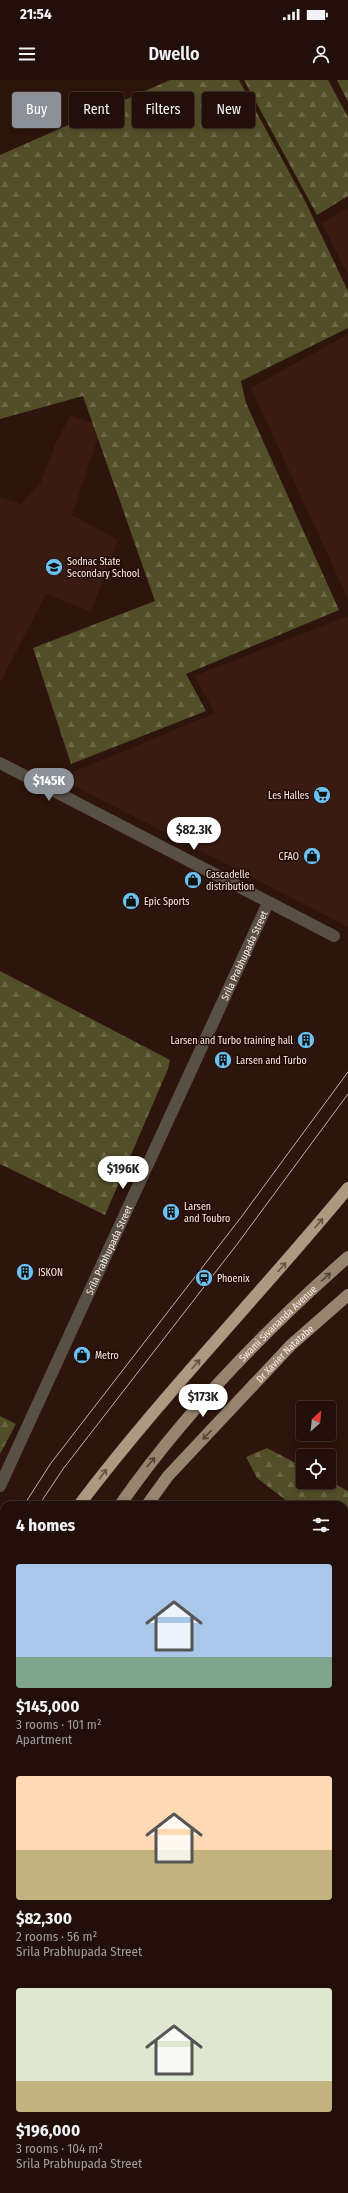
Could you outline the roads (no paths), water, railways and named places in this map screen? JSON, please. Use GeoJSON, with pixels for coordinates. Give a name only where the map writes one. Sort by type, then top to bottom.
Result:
{"type":"FeatureCollection","features":[{"type":"Feature","properties":{"kind":"highway"},"geometry":{"type":"LineString","coordinates":[[82,1501],[119,1452],[294,1253],[348,1188]]}},
{"type":"Feature","properties":{"kind":"main road","name":"Swami Sivananda Avenue"},"geometry":{"type":"LineString","coordinates":[[123,1501],[142,1473],[205,1397],[319,1283],[348,1257]]}},
{"type":"Feature","properties":{"kind":"main road","name":"Dr Xavier Natatabe"},"geometry":{"type":"LineString","coordinates":[[150,1501],[168,1476],[291,1345],[348,1295]]}},
{"type":"Feature","properties":{"kind":"street"},"geometry":{"type":"LineString","coordinates":[[0,763],[334,936]]}},
{"type":"Feature","properties":{"kind":"street","name":"Srila Prabhupada Street"},"geometry":{"type":"LineString","coordinates":[[0,1486],[268,903]]}},
{"type":"Feature","properties":{"kind":"tram line"},"geometry":{"type":"LineString","coordinates":[[27,1501],[51,1463],[242,1216],[348,1072]]}},
{"type":"Feature","properties":{"kind":"tram line"},"geometry":{"type":"LineString","coordinates":[[42,1501],[63,1469],[238,1243],[348,1094]]}},
{"type":"Feature","properties":{"kind":"place","name":"Sodnac State Secondary School"},"geometry":{"type":"Point","coordinates":[54,567]}},
{"type":"Feature","properties":{"kind":"place","name":"Les Halles"},"geometry":{"type":"Point","coordinates":[322,795]}},
{"type":"Feature","properties":{"kind":"place","name":"CFAO"},"geometry":{"type":"Point","coordinates":[312,856]}},
{"type":"Feature","properties":{"kind":"place","name":"Cascadelle distribution"},"geometry":{"type":"Point","coordinates":[193,880]}},
{"type":"Feature","properties":{"kind":"place","name":"Epic Sports"},"geometry":{"type":"Point","coordinates":[131,901]}},
{"type":"Feature","properties":{"kind":"place","name":"Larsen and Turbo training hall"},"geometry":{"type":"Point","coordinates":[306,1040]}},
{"type":"Feature","properties":{"kind":"place","name":"Larsen and Turbo"},"geometry":{"type":"Point","coordinates":[223,1060]}},
{"type":"Feature","properties":{"kind":"place","name":"Larsen and Toubro"},"geometry":{"type":"Point","coordinates":[171,1212]}},
{"type":"Feature","properties":{"kind":"place","name":"ISKON"},"geometry":{"type":"Point","coordinates":[25,1272]}},
{"type":"Feature","properties":{"kind":"place","name":"Phoenix"},"geometry":{"type":"Point","coordinates":[204,1278]}},
{"type":"Feature","properties":{"kind":"place","name":"Metro"},"geometry":{"type":"Point","coordinates":[82,1355]}}]}
